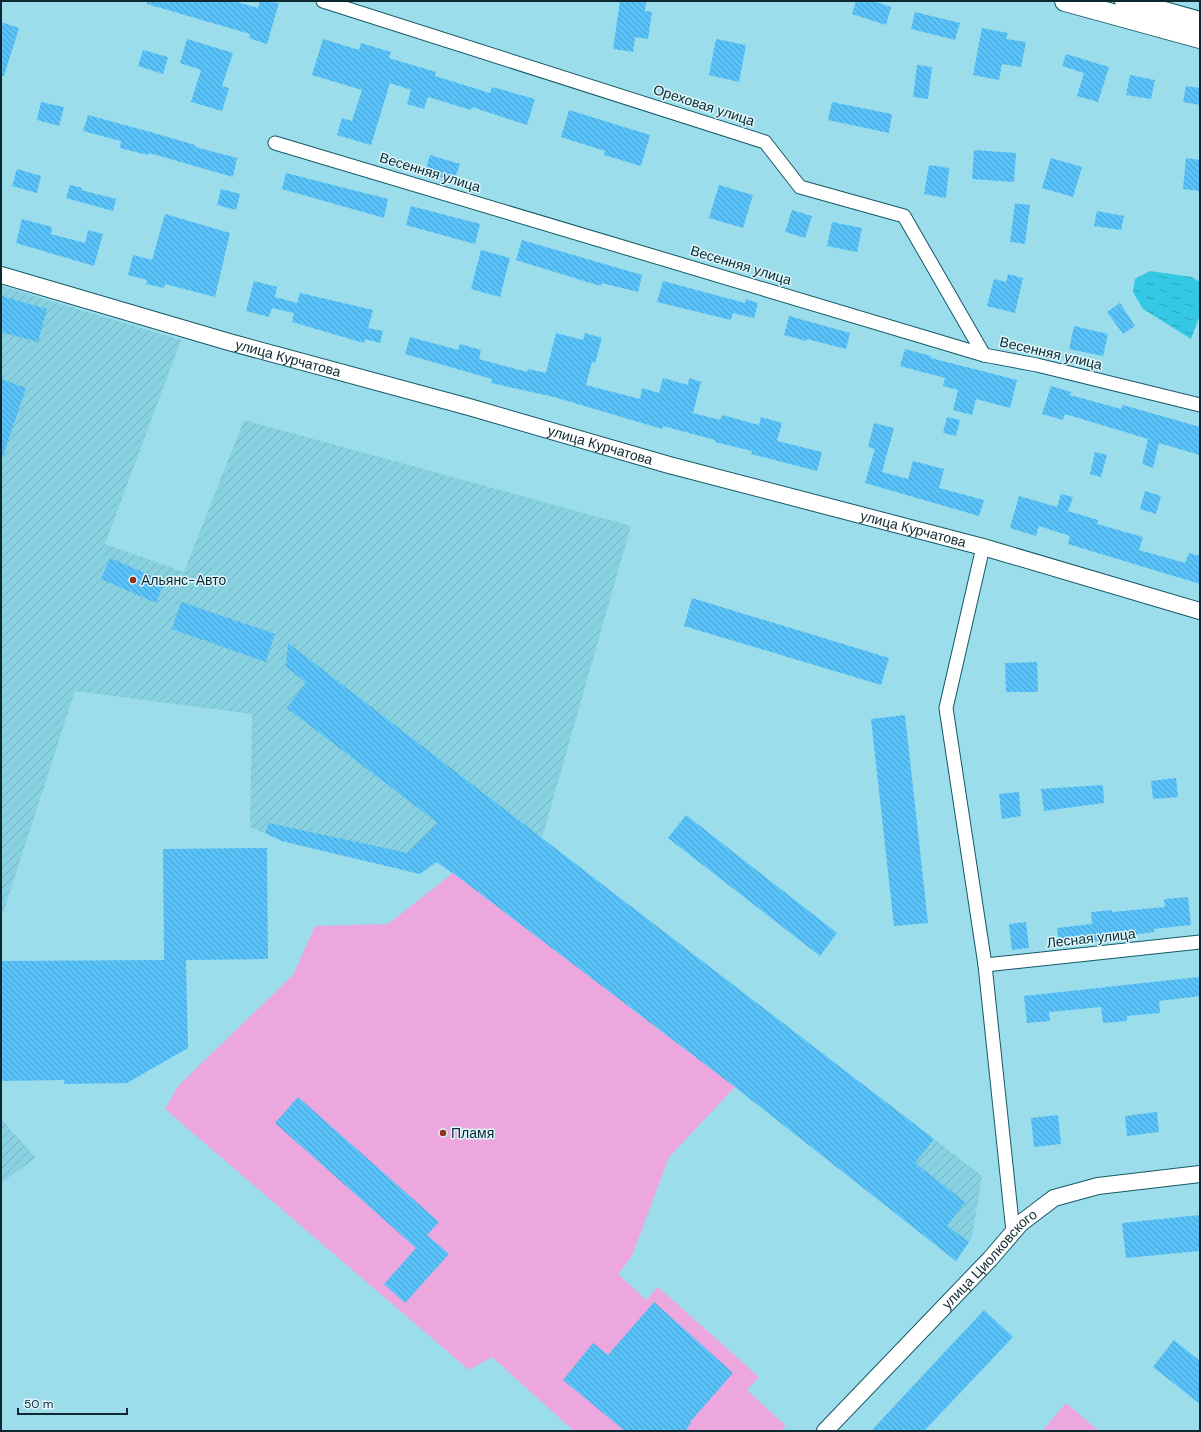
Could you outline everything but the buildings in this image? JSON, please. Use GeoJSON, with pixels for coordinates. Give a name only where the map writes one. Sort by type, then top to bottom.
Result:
{"type":"FeatureCollection","features":[{"type":"Feature","properties":{"kind":"main road"},"geometry":{"type":"LineString","coordinates":[[1065,1],[1200,38]]}},
{"type":"Feature","properties":{"kind":"main road"},"geometry":{"type":"LineString","coordinates":[[1125,1],[1200,22]]}},
{"type":"Feature","properties":{"kind":"street","name":"Ореховая улица"},"geometry":{"type":"LineString","coordinates":[[323,1],[764,142],[800,187],[904,216],[984,355]]}},
{"type":"Feature","properties":{"kind":"street","name":"Весенняя улица"},"geometry":{"type":"LineString","coordinates":[[275,142],[984,355],[1037,365],[1200,405]]}},
{"type":"Feature","properties":{"kind":"street","name":"улица Курчатова"},"geometry":{"type":"LineString","coordinates":[[1,275],[228,342],[469,407],[669,465],[983,547],[1200,611]]}},
{"type":"Feature","properties":{"kind":"street"},"geometry":{"type":"LineString","coordinates":[[983,547],[946,708],[986,965],[1013,1232]]}},
{"type":"Feature","properties":{"kind":"street","name":"Лесная улица"},"geometry":{"type":"LineString","coordinates":[[986,965],[1200,942]]}},
{"type":"Feature","properties":{"kind":"street","name":"улица Циолковского"},"geometry":{"type":"LineString","coordinates":[[825,1431],[990,1259],[1013,1232],[1054,1198],[1098,1186],[1200,1174]]}},
{"type":"Feature","properties":{"kind":"shaded area"},"geometry":{"type":"Polygon","coordinates":[[[1,286],[181,340],[105,544],[184,572],[244,420],[631,526],[542,838],[982,1176],[972,1237],[956,1261],[735,1087],[437,862],[420,874],[282,841],[250,827],[252,714],[75,691],[3,913],[1,912],[1,286]]]}},
{"type":"Feature","properties":{"kind":"shaded area","name":"Пламя"},"geometry":{"type":"Polygon","coordinates":[[[453,873],[735,1087],[669,1157],[632,1256],[618,1274],[646,1300],[658,1287],[759,1377],[747,1390],[786,1426],[781,1431],[574,1431],[492,1357],[469,1370],[165,1109],[178,1086],[293,975],[315,926],[388,924],[453,873]]]}},
{"type":"Feature","properties":{"kind":"shaded area"},"geometry":{"type":"Polygon","coordinates":[[[1,1119],[36,1158],[1,1183],[1,1119]]]}},
{"type":"Feature","properties":{"kind":"shaded area"},"geometry":{"type":"Polygon","coordinates":[[[1066,1403],[1099,1431],[1042,1431],[1066,1403]]]}},
{"type":"Feature","properties":{"kind":"water"},"geometry":{"type":"Polygon","coordinates":[[[1150,271],[1192,277],[1200,282],[1200,315],[1191,339],[1143,309],[1133,292],[1135,279],[1150,271]]]}},
{"type":"Feature","properties":{"kind":"place","name":"Альянс-Авто"},"geometry":{"type":"Point","coordinates":[133,580]}},
{"type":"Feature","properties":{"kind":"place","name":"Пламя"},"geometry":{"type":"Point","coordinates":[443,1133]}}]}
